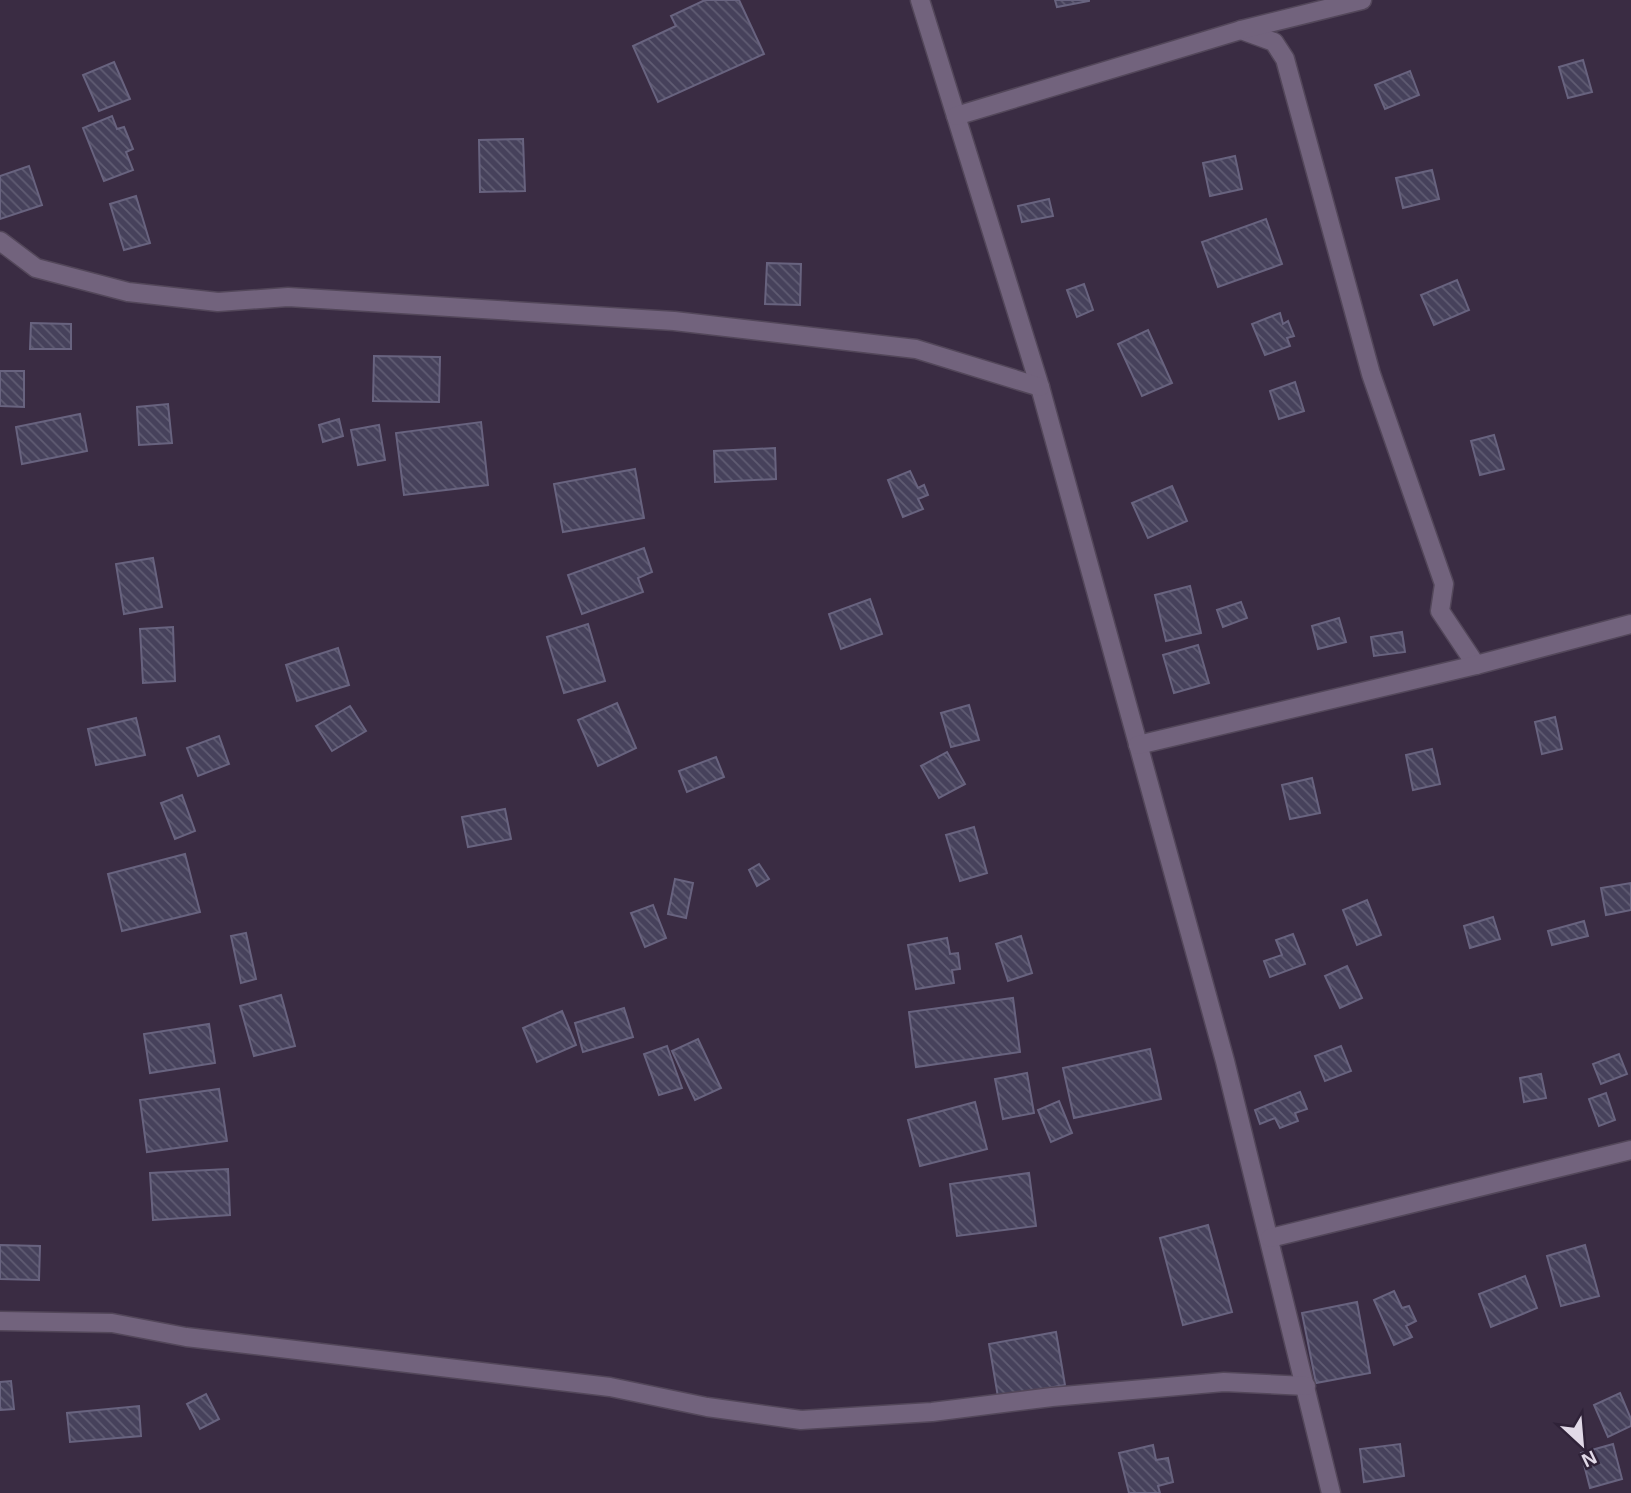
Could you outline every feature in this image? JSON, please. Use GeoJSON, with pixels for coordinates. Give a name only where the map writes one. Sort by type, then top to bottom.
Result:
{"type":"FeatureCollection","features":[{"type":"Feature","properties":{"kind":"street"},"geometry":{"type":"LineString","coordinates":[[920,0],[1040,387],[1225,1062],[1331,1493]]}},
{"type":"Feature","properties":{"kind":"street"},"geometry":{"type":"LineString","coordinates":[[956,116],[1241,30],[1362,0]]}},
{"type":"Feature","properties":{"kind":"street"},"geometry":{"type":"LineString","coordinates":[[1241,30],[1274,42],[1285,59],[1371,374],[1444,584],[1440,611],[1476,665]]}},
{"type":"Feature","properties":{"kind":"street"},"geometry":{"type":"LineString","coordinates":[[0,241],[36,268],[128,292],[218,302],[288,297],[674,321],[916,349],[1040,387]]}},
{"type":"Feature","properties":{"kind":"street"},"geometry":{"type":"LineString","coordinates":[[1138,745],[1476,665],[1631,624]]}},
{"type":"Feature","properties":{"kind":"street"},"geometry":{"type":"LineString","coordinates":[[1270,1238],[1631,1150]]}},
{"type":"Feature","properties":{"kind":"street"},"geometry":{"type":"LineString","coordinates":[[0,1321],[112,1323],[186,1337],[610,1387],[706,1407],[801,1420],[932,1412],[1052,1397],[1224,1381],[1306,1385]]}},
{"type":"Feature","properties":{"kind":"building"},"geometry":{"type":"Polygon","coordinates":[[[705,0],[739,0],[764,54],[658,102],[633,46],[676,26],[671,16],[705,0]]]}},
{"type":"Feature","properties":{"kind":"building"},"geometry":{"type":"Polygon","coordinates":[[[1055,0],[1089,0],[1089,1],[1057,7],[1055,0]]]}},
{"type":"Feature","properties":{"kind":"building"},"geometry":{"type":"Polygon","coordinates":[[[1583,60],[1592,92],[1568,98],[1559,67],[1583,60]]]}},
{"type":"Feature","properties":{"kind":"building"},"geometry":{"type":"Polygon","coordinates":[[[114,62],[130,99],[99,111],[83,75],[114,62]]]}},
{"type":"Feature","properties":{"kind":"building"},"geometry":{"type":"Polygon","coordinates":[[[1410,71],[1419,95],[1385,109],[1375,85],[1410,71]]]}},
{"type":"Feature","properties":{"kind":"building"},"geometry":{"type":"Polygon","coordinates":[[[112,116],[117,129],[124,127],[133,149],[126,152],[133,170],[104,181],[83,128],[112,116]]]}},
{"type":"Feature","properties":{"kind":"building"},"geometry":{"type":"Polygon","coordinates":[[[523,139],[525,191],[480,192],[479,140],[523,139]]]}},
{"type":"Feature","properties":{"kind":"building"},"geometry":{"type":"Polygon","coordinates":[[[1235,156],[1242,189],[1210,196],[1203,163],[1235,156]]]}},
{"type":"Feature","properties":{"kind":"building"},"geometry":{"type":"Polygon","coordinates":[[[29,166],[42,205],[0,219],[0,176],[29,166]]]}},
{"type":"Feature","properties":{"kind":"building"},"geometry":{"type":"Polygon","coordinates":[[[1432,170],[1439,199],[1403,208],[1396,178],[1432,170]]]}},
{"type":"Feature","properties":{"kind":"building"},"geometry":{"type":"Polygon","coordinates":[[[136,196],[150,243],[124,250],[110,204],[136,196]]]}},
{"type":"Feature","properties":{"kind":"building"},"geometry":{"type":"Polygon","coordinates":[[[1049,199],[1053,216],[1022,222],[1018,206],[1049,199]]]}},
{"type":"Feature","properties":{"kind":"building"},"geometry":{"type":"Polygon","coordinates":[[[1266,219],[1282,264],[1218,287],[1202,242],[1266,219]]]}},
{"type":"Feature","properties":{"kind":"building"},"geometry":{"type":"Polygon","coordinates":[[[767,263],[801,264],[800,305],[765,304],[767,263]]]}},
{"type":"Feature","properties":{"kind":"building"},"geometry":{"type":"Polygon","coordinates":[[[1457,280],[1469,310],[1434,325],[1421,295],[1457,280]]]}},
{"type":"Feature","properties":{"kind":"building"},"geometry":{"type":"Polygon","coordinates":[[[1084,284],[1093,310],[1077,317],[1067,290],[1084,284]]]}},
{"type":"Feature","properties":{"kind":"building"},"geometry":{"type":"Polygon","coordinates":[[[1280,313],[1283,324],[1288,321],[1294,336],[1287,338],[1290,346],[1265,355],[1252,324],[1280,313]]]}},
{"type":"Feature","properties":{"kind":"building"},"geometry":{"type":"Polygon","coordinates":[[[31,323],[71,324],[71,349],[30,349],[31,323]]]}},
{"type":"Feature","properties":{"kind":"building"},"geometry":{"type":"Polygon","coordinates":[[[1148,330],[1172,383],[1142,396],[1118,344],[1148,330]]]}},
{"type":"Feature","properties":{"kind":"building"},"geometry":{"type":"Polygon","coordinates":[[[374,356],[440,357],[439,402],[373,401],[374,356]]]}},
{"type":"Feature","properties":{"kind":"building"},"geometry":{"type":"Polygon","coordinates":[[[0,371],[24,371],[24,407],[0,406],[0,371]]]}},
{"type":"Feature","properties":{"kind":"building"},"geometry":{"type":"Polygon","coordinates":[[[1295,382],[1304,411],[1279,419],[1270,391],[1295,382]]]}},
{"type":"Feature","properties":{"kind":"building"},"geometry":{"type":"Polygon","coordinates":[[[168,404],[172,443],[139,445],[137,407],[168,404]]]}},
{"type":"Feature","properties":{"kind":"building"},"geometry":{"type":"Polygon","coordinates":[[[80,414],[87,451],[22,464],[16,427],[80,414]]]}},
{"type":"Feature","properties":{"kind":"building"},"geometry":{"type":"Polygon","coordinates":[[[339,419],[343,436],[323,442],[319,425],[339,419]]]}},
{"type":"Feature","properties":{"kind":"building"},"geometry":{"type":"Polygon","coordinates":[[[481,422],[488,485],[404,495],[396,433],[481,422]]]}},
{"type":"Feature","properties":{"kind":"building"},"geometry":{"type":"Polygon","coordinates":[[[379,425],[385,460],[358,465],[351,430],[379,425]]]}},
{"type":"Feature","properties":{"kind":"building"},"geometry":{"type":"Polygon","coordinates":[[[1494,435],[1504,469],[1480,475],[1471,441],[1494,435]]]}},
{"type":"Feature","properties":{"kind":"building"},"geometry":{"type":"Polygon","coordinates":[[[775,448],[776,479],[715,482],[714,451],[775,448]]]}},
{"type":"Feature","properties":{"kind":"building"},"geometry":{"type":"Polygon","coordinates":[[[635,469],[644,518],[563,532],[554,484],[635,469]]]}},
{"type":"Feature","properties":{"kind":"building"},"geometry":{"type":"Polygon","coordinates":[[[910,471],[918,488],[924,485],[928,495],[918,499],[923,509],[903,517],[888,480],[910,471]]]}},
{"type":"Feature","properties":{"kind":"building"},"geometry":{"type":"Polygon","coordinates":[[[1172,486],[1187,521],[1148,538],[1132,503],[1172,486]]]}},
{"type":"Feature","properties":{"kind":"building"},"geometry":{"type":"Polygon","coordinates":[[[644,548],[652,572],[638,578],[643,592],[582,614],[568,575],[644,548]]]}},
{"type":"Feature","properties":{"kind":"building"},"geometry":{"type":"Polygon","coordinates":[[[153,558],[162,607],[124,614],[116,564],[153,558]]]}},
{"type":"Feature","properties":{"kind":"building"},"geometry":{"type":"Polygon","coordinates":[[[1190,586],[1201,633],[1166,641],[1155,595],[1190,586]]]}},
{"type":"Feature","properties":{"kind":"building"},"geometry":{"type":"Polygon","coordinates":[[[870,599],[882,634],[841,649],[829,614],[870,599]]]}},
{"type":"Feature","properties":{"kind":"building"},"geometry":{"type":"Polygon","coordinates":[[[1241,602],[1247,618],[1223,627],[1217,610],[1241,602]]]}},
{"type":"Feature","properties":{"kind":"building"},"geometry":{"type":"Polygon","coordinates":[[[1339,618],[1346,642],[1318,649],[1312,626],[1339,618]]]}},
{"type":"Feature","properties":{"kind":"building"},"geometry":{"type":"Polygon","coordinates":[[[588,624],[605,681],[564,693],[547,637],[588,624]]]}},
{"type":"Feature","properties":{"kind":"building"},"geometry":{"type":"Polygon","coordinates":[[[173,627],[175,681],[143,683],[140,629],[173,627]]]}},
{"type":"Feature","properties":{"kind":"building"},"geometry":{"type":"Polygon","coordinates":[[[1402,632],[1405,652],[1374,656],[1371,637],[1402,632]]]}},
{"type":"Feature","properties":{"kind":"building"},"geometry":{"type":"Polygon","coordinates":[[[1198,645],[1209,683],[1174,693],[1163,655],[1198,645]]]}},
{"type":"Feature","properties":{"kind":"building"},"geometry":{"type":"Polygon","coordinates":[[[338,648],[349,685],[297,701],[286,665],[338,648]]]}},
{"type":"Feature","properties":{"kind":"building"},"geometry":{"type":"Polygon","coordinates":[[[617,703],[636,748],[598,766],[578,720],[617,703]]]}},
{"type":"Feature","properties":{"kind":"building"},"geometry":{"type":"Polygon","coordinates":[[[969,705],[979,740],[951,747],[941,713],[969,705]]]}},
{"type":"Feature","properties":{"kind":"building"},"geometry":{"type":"Polygon","coordinates":[[[350,706],[366,731],[332,751],[316,726],[350,706]]]}},
{"type":"Feature","properties":{"kind":"building"},"geometry":{"type":"Polygon","coordinates":[[[1555,717],[1562,749],[1542,754],[1535,722],[1555,717]]]}},
{"type":"Feature","properties":{"kind":"building"},"geometry":{"type":"Polygon","coordinates":[[[136,718],[145,755],[96,765],[88,729],[136,718]]]}},
{"type":"Feature","properties":{"kind":"building"},"geometry":{"type":"Polygon","coordinates":[[[219,736],[229,764],[198,776],[187,748],[219,736]]]}},
{"type":"Feature","properties":{"kind":"building"},"geometry":{"type":"Polygon","coordinates":[[[1432,749],[1440,784],[1413,790],[1406,755],[1432,749]]]}},
{"type":"Feature","properties":{"kind":"building"},"geometry":{"type":"Polygon","coordinates":[[[947,752],[965,784],[939,798],[921,766],[947,752]]]}},
{"type":"Feature","properties":{"kind":"building"},"geometry":{"type":"Polygon","coordinates":[[[716,757],[724,777],[687,792],[679,771],[716,757]]]}},
{"type":"Feature","properties":{"kind":"building"},"geometry":{"type":"Polygon","coordinates":[[[1312,778],[1320,813],[1290,819],[1282,785],[1312,778]]]}},
{"type":"Feature","properties":{"kind":"building"},"geometry":{"type":"Polygon","coordinates":[[[182,795],[195,831],[175,839],[161,803],[182,795]]]}},
{"type":"Feature","properties":{"kind":"building"},"geometry":{"type":"Polygon","coordinates":[[[505,809],[511,839],[468,847],[462,817],[505,809]]]}},
{"type":"Feature","properties":{"kind":"building"},"geometry":{"type":"Polygon","coordinates":[[[974,827],[987,873],[960,881],[946,835],[974,827]]]}},
{"type":"Feature","properties":{"kind":"building"},"geometry":{"type":"Polygon","coordinates":[[[185,854],[200,912],[122,931],[108,874],[185,854]]]}},
{"type":"Feature","properties":{"kind":"building"},"geometry":{"type":"Polygon","coordinates":[[[759,864],[769,879],[757,886],[749,870],[759,864]]]}},
{"type":"Feature","properties":{"kind":"building"},"geometry":{"type":"Polygon","coordinates":[[[675,879],[693,883],[686,918],[668,914],[675,879]]]}},
{"type":"Feature","properties":{"kind":"building"},"geometry":{"type":"Polygon","coordinates":[[[1631,883],[1631,910],[1606,915],[1601,888],[1631,883]]]}},
{"type":"Feature","properties":{"kind":"building"},"geometry":{"type":"Polygon","coordinates":[[[1367,900],[1381,935],[1357,945],[1343,910],[1367,900]]]}},
{"type":"Feature","properties":{"kind":"building"},"geometry":{"type":"Polygon","coordinates":[[[653,905],[666,938],[645,947],[631,913],[653,905]]]}},
{"type":"Feature","properties":{"kind":"building"},"geometry":{"type":"Polygon","coordinates":[[[1493,917],[1500,939],[1470,948],[1464,926],[1493,917]]]}},
{"type":"Feature","properties":{"kind":"building"},"geometry":{"type":"Polygon","coordinates":[[[1584,921],[1588,936],[1552,945],[1548,931],[1584,921]]]}},
{"type":"Feature","properties":{"kind":"building"},"geometry":{"type":"Polygon","coordinates":[[[246,933],[256,979],[241,983],[231,936],[246,933]]]}},
{"type":"Feature","properties":{"kind":"building"},"geometry":{"type":"Polygon","coordinates":[[[1293,934],[1305,964],[1270,977],[1264,961],[1282,955],[1276,940],[1293,934]]]}},
{"type":"Feature","properties":{"kind":"building"},"geometry":{"type":"Polygon","coordinates":[[[1021,936],[1032,973],[1008,981],[996,944],[1021,936]]]}},
{"type":"Feature","properties":{"kind":"building"},"geometry":{"type":"Polygon","coordinates":[[[947,938],[950,954],[958,953],[960,969],[952,970],[954,983],[916,989],[908,945],[947,938]]]}},
{"type":"Feature","properties":{"kind":"building"},"geometry":{"type":"Polygon","coordinates":[[[1347,966],[1362,998],[1340,1008],[1325,976],[1347,966]]]}},
{"type":"Feature","properties":{"kind":"building"},"geometry":{"type":"Polygon","coordinates":[[[281,995],[295,1046],[254,1056],[240,1006],[281,995]]]}},
{"type":"Feature","properties":{"kind":"building"},"geometry":{"type":"Polygon","coordinates":[[[1013,998],[1020,1052],[916,1067],[909,1012],[1013,998]]]}},
{"type":"Feature","properties":{"kind":"building"},"geometry":{"type":"Polygon","coordinates":[[[624,1008],[633,1037],[583,1052],[575,1023],[624,1008]]]}},
{"type":"Feature","properties":{"kind":"building"},"geometry":{"type":"Polygon","coordinates":[[[562,1011],[576,1045],[537,1062],[523,1028],[562,1011]]]}},
{"type":"Feature","properties":{"kind":"building"},"geometry":{"type":"Polygon","coordinates":[[[209,1024],[215,1063],[150,1073],[144,1034],[209,1024]]]}},
{"type":"Feature","properties":{"kind":"building"},"geometry":{"type":"Polygon","coordinates":[[[698,1039],[721,1088],[695,1100],[672,1051],[698,1039]]]}},
{"type":"Feature","properties":{"kind":"building"},"geometry":{"type":"Polygon","coordinates":[[[667,1046],[682,1088],[659,1095],[644,1054],[667,1046]]]}},
{"type":"Feature","properties":{"kind":"building"},"geometry":{"type":"Polygon","coordinates":[[[1341,1046],[1351,1071],[1325,1081],[1315,1056],[1341,1046]]]}},
{"type":"Feature","properties":{"kind":"building"},"geometry":{"type":"Polygon","coordinates":[[[1150,1049],[1161,1099],[1074,1118],[1063,1068],[1150,1049]]]}},
{"type":"Feature","properties":{"kind":"building"},"geometry":{"type":"Polygon","coordinates":[[[1619,1054],[1627,1074],[1601,1084],[1593,1064],[1619,1054]]]}},
{"type":"Feature","properties":{"kind":"building"},"geometry":{"type":"Polygon","coordinates":[[[1027,1073],[1034,1113],[1003,1119],[995,1079],[1027,1073]]]}},
{"type":"Feature","properties":{"kind":"building"},"geometry":{"type":"Polygon","coordinates":[[[1541,1074],[1546,1098],[1524,1102],[1520,1078],[1541,1074]]]}},
{"type":"Feature","properties":{"kind":"building"},"geometry":{"type":"Polygon","coordinates":[[[219,1089],[227,1141],[147,1152],[140,1100],[219,1089]]]}},
{"type":"Feature","properties":{"kind":"building"},"geometry":{"type":"Polygon","coordinates":[[[1300,1092],[1307,1109],[1295,1113],[1298,1121],[1280,1128],[1275,1118],[1260,1124],[1255,1110],[1300,1092]]]}},
{"type":"Feature","properties":{"kind":"building"},"geometry":{"type":"Polygon","coordinates":[[[1606,1093],[1615,1120],[1599,1126],[1589,1099],[1606,1093]]]}},
{"type":"Feature","properties":{"kind":"building"},"geometry":{"type":"Polygon","coordinates":[[[1059,1101],[1072,1133],[1051,1142],[1038,1110],[1059,1101]]]}},
{"type":"Feature","properties":{"kind":"building"},"geometry":{"type":"Polygon","coordinates":[[[975,1102],[987,1149],[920,1166],[908,1120],[975,1102]]]}},
{"type":"Feature","properties":{"kind":"building"},"geometry":{"type":"Polygon","coordinates":[[[228,1169],[230,1215],[153,1220],[150,1173],[228,1169]]]}},
{"type":"Feature","properties":{"kind":"building"},"geometry":{"type":"Polygon","coordinates":[[[1029,1173],[1036,1226],[957,1236],[950,1184],[1029,1173]]]}},
{"type":"Feature","properties":{"kind":"building"},"geometry":{"type":"Polygon","coordinates":[[[1208,1225],[1232,1312],[1183,1325],[1160,1238],[1208,1225]]]}},
{"type":"Feature","properties":{"kind":"building"},"geometry":{"type":"Polygon","coordinates":[[[0,1245],[40,1246],[39,1280],[0,1279],[0,1245]]]}},
{"type":"Feature","properties":{"kind":"building"},"geometry":{"type":"Polygon","coordinates":[[[1585,1245],[1599,1296],[1561,1306],[1547,1256],[1585,1245]]]}},
{"type":"Feature","properties":{"kind":"building"},"geometry":{"type":"Polygon","coordinates":[[[1525,1276],[1537,1308],[1491,1327],[1479,1294],[1525,1276]]]}},
{"type":"Feature","properties":{"kind":"building"},"geometry":{"type":"Polygon","coordinates":[[[1394,1291],[1402,1308],[1409,1306],[1416,1321],[1406,1326],[1412,1337],[1394,1345],[1374,1300],[1394,1291]]]}},
{"type":"Feature","properties":{"kind":"building"},"geometry":{"type":"Polygon","coordinates":[[[1357,1302],[1370,1373],[1316,1383],[1302,1313],[1357,1302]]]}},
{"type":"Feature","properties":{"kind":"building"},"geometry":{"type":"Polygon","coordinates":[[[1056,1332],[1065,1385],[998,1397],[989,1344],[1056,1332]]]}},
{"type":"Feature","properties":{"kind":"building"},"geometry":{"type":"Polygon","coordinates":[[[11,1381],[14,1409],[0,1410],[0,1382],[11,1381]]]}},
{"type":"Feature","properties":{"kind":"building"},"geometry":{"type":"Polygon","coordinates":[[[1620,1393],[1631,1419],[1631,1426],[1608,1437],[1594,1405],[1620,1393]]]}},
{"type":"Feature","properties":{"kind":"building"},"geometry":{"type":"Polygon","coordinates":[[[206,1394],[219,1419],[200,1429],[187,1404],[206,1394]]]}},
{"type":"Feature","properties":{"kind":"building"},"geometry":{"type":"Polygon","coordinates":[[[139,1406],[141,1436],[70,1442],[67,1413],[139,1406]]]}},
{"type":"Feature","properties":{"kind":"building"},"geometry":{"type":"Polygon","coordinates":[[[1400,1444],[1404,1476],[1364,1482],[1360,1449],[1400,1444]]]}},
{"type":"Feature","properties":{"kind":"building"},"geometry":{"type":"Polygon","coordinates":[[[1613,1444],[1622,1479],[1590,1488],[1581,1453],[1613,1444]]]}},
{"type":"Feature","properties":{"kind":"building"},"geometry":{"type":"Polygon","coordinates":[[[1153,1445],[1156,1460],[1168,1458],[1173,1482],[1158,1486],[1160,1493],[1129,1493],[1119,1453],[1153,1445]]]}}]}
